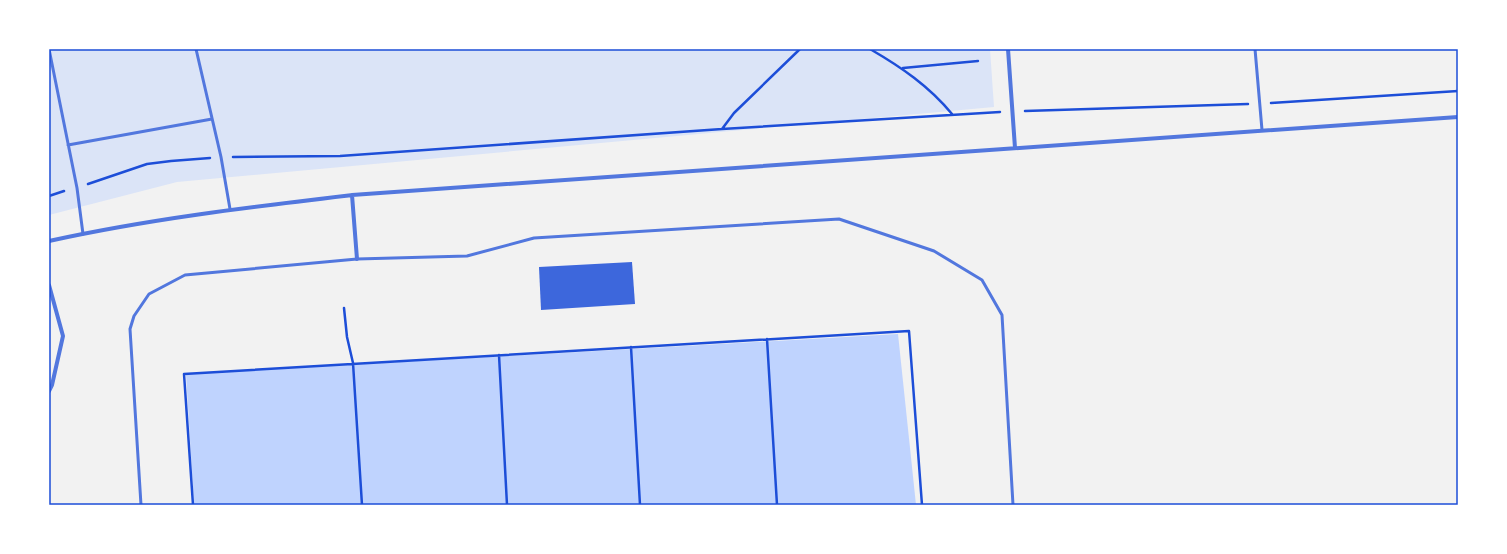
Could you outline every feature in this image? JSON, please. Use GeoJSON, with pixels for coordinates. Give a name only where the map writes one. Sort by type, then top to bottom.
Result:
{"type":"FeatureCollection","features":[{"type":"Feature","properties":{"kind":"street"},"geometry":{"type":"LineString","coordinates":[[1008,49],[1015,148]]}},
{"type":"Feature","properties":{"kind":"street"},"geometry":{"type":"LineString","coordinates":[[49,241],[230,210],[352,195],[1458,117]]}},
{"type":"Feature","properties":{"kind":"street"},"geometry":{"type":"LineString","coordinates":[[352,195],[357,259]]}},
{"type":"Feature","properties":{"kind":"street"},"geometry":{"type":"LineString","coordinates":[[49,285],[63,336],[52,385],[49,390]]}},
{"type":"Feature","properties":{"kind":"lane"},"geometry":{"type":"LineString","coordinates":[[49,49],[77,188],[83,234]]}},
{"type":"Feature","properties":{"kind":"lane"},"geometry":{"type":"LineString","coordinates":[[196,49],[221,157],[230,210]]}},
{"type":"Feature","properties":{"kind":"lane"},"geometry":{"type":"LineString","coordinates":[[1255,49],[1262,130]]}},
{"type":"Feature","properties":{"kind":"lane"},"geometry":{"type":"LineString","coordinates":[[68,145],[212,119]]}},
{"type":"Feature","properties":{"kind":"lane"},"geometry":{"type":"LineString","coordinates":[[141,505],[130,330],[134,316],[149,294],[185,275],[357,259],[467,256],[534,238],[839,219],[934,251],[982,280],[1002,315],[1013,505]]}},
{"type":"Feature","properties":{"kind":"path"},"geometry":{"type":"LineString","coordinates":[[722,130],[734,113],[800,49]]}},
{"type":"Feature","properties":{"kind":"path"},"geometry":{"type":"LineString","coordinates":[[870,49],[902,68],[942,101],[953,115]]}},
{"type":"Feature","properties":{"kind":"path"},"geometry":{"type":"LineString","coordinates":[[902,68],[978,61]]}},
{"type":"Feature","properties":{"kind":"path"},"geometry":{"type":"LineString","coordinates":[[49,196],[147,164],[221,157],[340,156],[953,115],[1260,103],[1458,91]]}},
{"type":"Feature","properties":{"kind":"path"},"geometry":{"type":"LineString","coordinates":[[344,308],[347,337],[353,363],[362,505]]}},
{"type":"Feature","properties":{"kind":"path"},"geometry":{"type":"LineString","coordinates":[[193,505],[184,374],[909,331],[922,505]]}},
{"type":"Feature","properties":{"kind":"path"},"geometry":{"type":"LineString","coordinates":[[767,339],[777,505]]}},
{"type":"Feature","properties":{"kind":"path"},"geometry":{"type":"LineString","coordinates":[[631,347],[640,505]]}},
{"type":"Feature","properties":{"kind":"path"},"geometry":{"type":"LineString","coordinates":[[499,355],[508,505]]}},
{"type":"Feature","properties":{"kind":"shaded area"},"geometry":{"type":"Polygon","coordinates":[[[49,49],[990,49],[994,107],[177,182],[49,215],[49,49]]]}},
{"type":"Feature","properties":{"kind":"water"},"geometry":{"type":"Polygon","coordinates":[[[898,334],[916,505],[194,505],[186,374],[898,334]]]}},
{"type":"Feature","properties":{"kind":"building"},"geometry":{"type":"Polygon","coordinates":[[[632,262],[635,304],[541,310],[539,267],[632,262]]]}}]}
